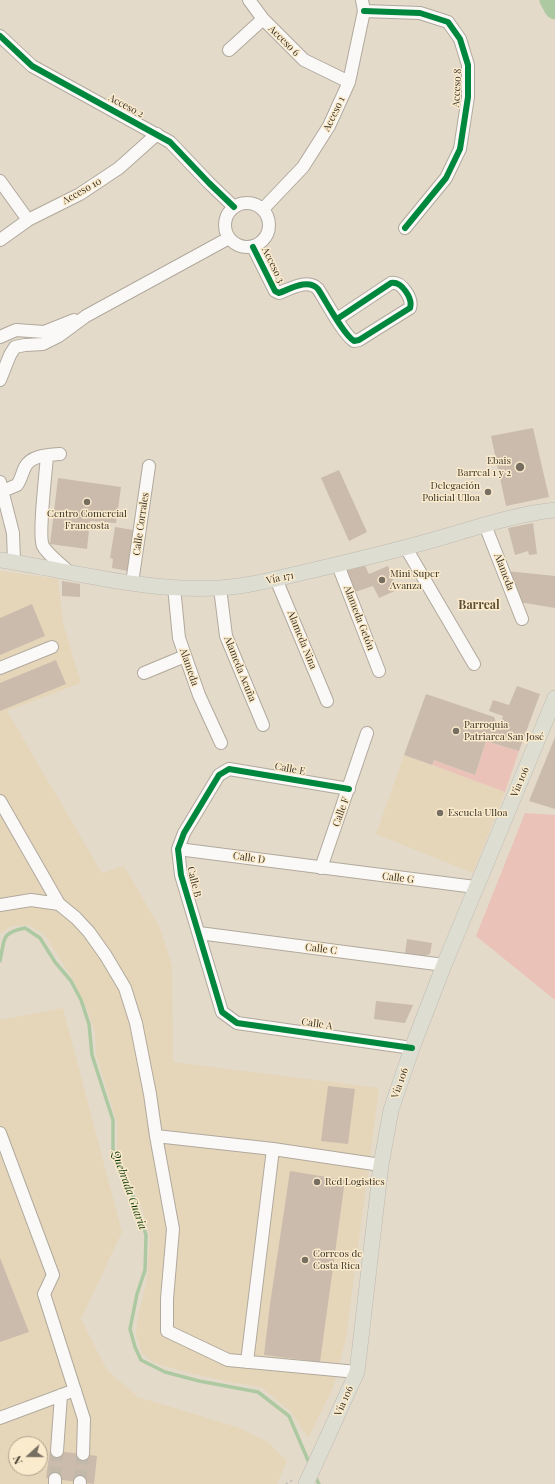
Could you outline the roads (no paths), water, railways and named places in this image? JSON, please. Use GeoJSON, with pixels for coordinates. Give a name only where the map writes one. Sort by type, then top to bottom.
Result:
{"type":"FeatureCollection","features":[{"type":"Feature","properties":{"kind":"main road","name":"Vía 171"},"geometry":{"type":"LineString","coordinates":[[7,561],[132,583],[174,587],[220,588],[276,579],[338,565],[406,548],[485,525],[555,510]]}},
{"type":"Feature","properties":{"kind":"main road","name":"Vía 106"},"geometry":{"type":"LineString","coordinates":[[306,1484],[357,1372],[381,1165],[391,1110],[412,1048],[444,965],[475,888],[553,707]]}},
{"type":"Feature","properties":{"kind":"street","name":"Acceso 6"},"geometry":{"type":"LineString","coordinates":[[249,0],[263,19],[304,60],[349,82]]}},
{"type":"Feature","properties":{"kind":"street","name":"Acceso 1"},"geometry":{"type":"LineString","coordinates":[[263,209],[303,167],[329,126],[349,82],[363,5]]}},
{"type":"Feature","properties":{"kind":"street","name":"Acceso 8"},"geometry":{"type":"LineString","coordinates":[[363,5],[420,13],[448,22],[460,38],[468,65],[468,97],[460,150],[446,178],[405,228]]}},
{"type":"Feature","properties":{"kind":"street"},"geometry":{"type":"LineString","coordinates":[[229,50],[263,19]]}},
{"type":"Feature","properties":{"kind":"street","name":"Acceso 2"},"geometry":{"type":"LineString","coordinates":[[0,36],[32,66],[170,142],[234,207]]}},
{"type":"Feature","properties":{"kind":"street","name":"Acceso 10"},"geometry":{"type":"LineString","coordinates":[[0,240],[28,220],[80,194],[120,168],[157,134]]}},
{"type":"Feature","properties":{"kind":"street"},"geometry":{"type":"LineString","coordinates":[[0,181],[28,220]]}},
{"type":"Feature","properties":{"kind":"street"},"geometry":{"type":"LineString","coordinates":[[241,203],[249,203],[263,209],[270,223],[266,238],[260,244],[247,248],[240,247],[229,238],[226,232],[226,218],[234,207],[241,203]]}},
{"type":"Feature","properties":{"kind":"street"},"geometry":{"type":"LineString","coordinates":[[0,337],[16,330],[44,332],[86,316],[229,238]]}},
{"type":"Feature","properties":{"kind":"street","name":"Acceso 3"},"geometry":{"type":"LineString","coordinates":[[253,247],[275,291],[279,293],[309,283],[315,285],[337,319]]}},
{"type":"Feature","properties":{"kind":"street"},"geometry":{"type":"LineString","coordinates":[[396,282],[400,284],[411,304],[410,308],[359,340],[354,341],[350,338],[337,319],[391,283],[396,282]]}},
{"type":"Feature","properties":{"kind":"street"},"geometry":{"type":"LineString","coordinates":[[0,380],[10,355],[15,348],[25,345],[43,344],[59,336],[86,316]]}},
{"type":"Feature","properties":{"kind":"street"},"geometry":{"type":"LineString","coordinates":[[7,561],[13,533],[1,486],[14,487],[19,482],[28,462],[39,457],[60,454]]}},
{"type":"Feature","properties":{"kind":"street"},"geometry":{"type":"LineString","coordinates":[[47,456],[42,543],[45,549],[70,573]]}},
{"type":"Feature","properties":{"kind":"street","name":"Calle Corrales"},"geometry":{"type":"LineString","coordinates":[[132,583],[149,466]]}},
{"type":"Feature","properties":{"kind":"street","name":"Alameda"},"geometry":{"type":"LineString","coordinates":[[485,525],[522,619]]}},
{"type":"Feature","properties":{"kind":"street"},"geometry":{"type":"LineString","coordinates":[[406,548],[474,664]]}},
{"type":"Feature","properties":{"kind":"street","name":"Alameda Getón"},"geometry":{"type":"LineString","coordinates":[[338,565],[379,672]]}},
{"type":"Feature","properties":{"kind":"street","name":"Alameda Nina"},"geometry":{"type":"LineString","coordinates":[[276,579],[327,701]]}},
{"type":"Feature","properties":{"kind":"street","name":"Alameda"},"geometry":{"type":"LineString","coordinates":[[174,587],[179,638],[199,695],[221,743]]}},
{"type":"Feature","properties":{"kind":"street","name":"Alameda Acuña"},"geometry":{"type":"LineString","coordinates":[[220,588],[226,636],[263,725]]}},
{"type":"Feature","properties":{"kind":"street"},"geometry":{"type":"LineString","coordinates":[[0,668],[52,648]]}},
{"type":"Feature","properties":{"kind":"street"},"geometry":{"type":"LineString","coordinates":[[144,673],[185,656]]}},
{"type":"Feature","properties":{"kind":"street","name":"Calle F"},"geometry":{"type":"LineString","coordinates":[[321,868],[367,733]]}},
{"type":"Feature","properties":{"kind":"street","name":"Calle E"},"geometry":{"type":"LineString","coordinates":[[229,768],[349,789]]}},
{"type":"Feature","properties":{"kind":"street","name":"Calle B"},"geometry":{"type":"LineString","coordinates":[[222,1012],[181,875],[178,849],[184,833],[219,775],[229,768]]}},
{"type":"Feature","properties":{"kind":"street"},"geometry":{"type":"LineString","coordinates":[[0,801],[59,904],[76,918],[106,956],[124,988],[136,1023],[150,1094],[173,1229],[167,1299],[167,1331],[228,1360],[357,1372]]}},
{"type":"Feature","properties":{"kind":"street","name":"Calle D"},"geometry":{"type":"LineString","coordinates":[[178,849],[321,868]]}},
{"type":"Feature","properties":{"kind":"street","name":"Calle G"},"geometry":{"type":"LineString","coordinates":[[321,868],[475,888]]}},
{"type":"Feature","properties":{"kind":"street"},"geometry":{"type":"LineString","coordinates":[[0,905],[31,900],[59,904]]}},
{"type":"Feature","properties":{"kind":"street","name":"Calle C"},"geometry":{"type":"LineString","coordinates":[[198,933],[444,965]]}},
{"type":"Feature","properties":{"kind":"street","name":"Calle A"},"geometry":{"type":"LineString","coordinates":[[222,1012],[236,1023],[412,1048]]}},
{"type":"Feature","properties":{"kind":"street"},"geometry":{"type":"LineString","coordinates":[[0,1133],[53,1275],[44,1294],[84,1419],[83,1454]]}},
{"type":"Feature","properties":{"kind":"street"},"geometry":{"type":"LineString","coordinates":[[156,1136],[273,1149],[381,1165]]}},
{"type":"Feature","properties":{"kind":"street"},"geometry":{"type":"LineString","coordinates":[[247,1362],[273,1149]]}},
{"type":"Feature","properties":{"kind":"street"},"geometry":{"type":"LineString","coordinates":[[0,1418],[75,1390]]}},
{"type":"Feature","properties":{"kind":"street"},"geometry":{"type":"LineString","coordinates":[[57,1451],[61,1395]]}},
{"type":"Feature","properties":{"kind":"waterway"},"geometry":{"type":"LineString","coordinates":[[550,0],[555,9]]}},
{"type":"Feature","properties":{"kind":"waterway","name":"Quebrada Guaria"},"geometry":{"type":"LineString","coordinates":[[0,961],[7,935],[11,932],[25,928],[40,938],[55,962],[71,981],[81,1000],[89,1024],[92,1055],[113,1120],[113,1149],[120,1172],[133,1196],[146,1235],[145,1270],[137,1294],[130,1329],[135,1347],[141,1360],[165,1372],[199,1381],[258,1392],[289,1416],[310,1465]]}},
{"type":"Feature","properties":{"kind":"waterway","name":"Quebrada Guaria"},"geometry":{"type":"LineString","coordinates":[[315,1476],[319,1484]]}},
{"type":"Feature","properties":{"kind":"tunnel"},"geometry":{"type":"LineString","coordinates":[[55,1479],[57,1451]]}},
{"type":"Feature","properties":{"kind":"tunnel"},"geometry":{"type":"LineString","coordinates":[[80,1482],[83,1454]]}},
{"type":"Feature","properties":{"kind":"place","name":"Ebais Barreal 1 y 2"},"geometry":{"type":"Point","coordinates":[520,467]}},
{"type":"Feature","properties":{"kind":"place","name":"Delegación Policial Ulloa"},"geometry":{"type":"Point","coordinates":[488,492]}},
{"type":"Feature","properties":{"kind":"place","name":"Centro Comercial Francosta"},"geometry":{"type":"Point","coordinates":[87,502]}},
{"type":"Feature","properties":{"kind":"place","name":"Mini Super Avanza"},"geometry":{"type":"Point","coordinates":[382,580]}},
{"type":"Feature","properties":{"kind":"place","name":"Parroquia Patriarca San José"},"geometry":{"type":"Point","coordinates":[456,731]}},
{"type":"Feature","properties":{"kind":"place","name":"Escuela Ulloa"},"geometry":{"type":"Point","coordinates":[440,813]}},
{"type":"Feature","properties":{"kind":"place","name":"Red Logistics"},"geometry":{"type":"Point","coordinates":[317,1182]}},
{"type":"Feature","properties":{"kind":"place","name":"Correos de Costa Rica"},"geometry":{"type":"Point","coordinates":[305,1260]}},
{"type":"Feature","properties":{"kind":"district","name":"Barreal"},"geometry":{"type":"Point","coordinates":[479,605]}}]}
